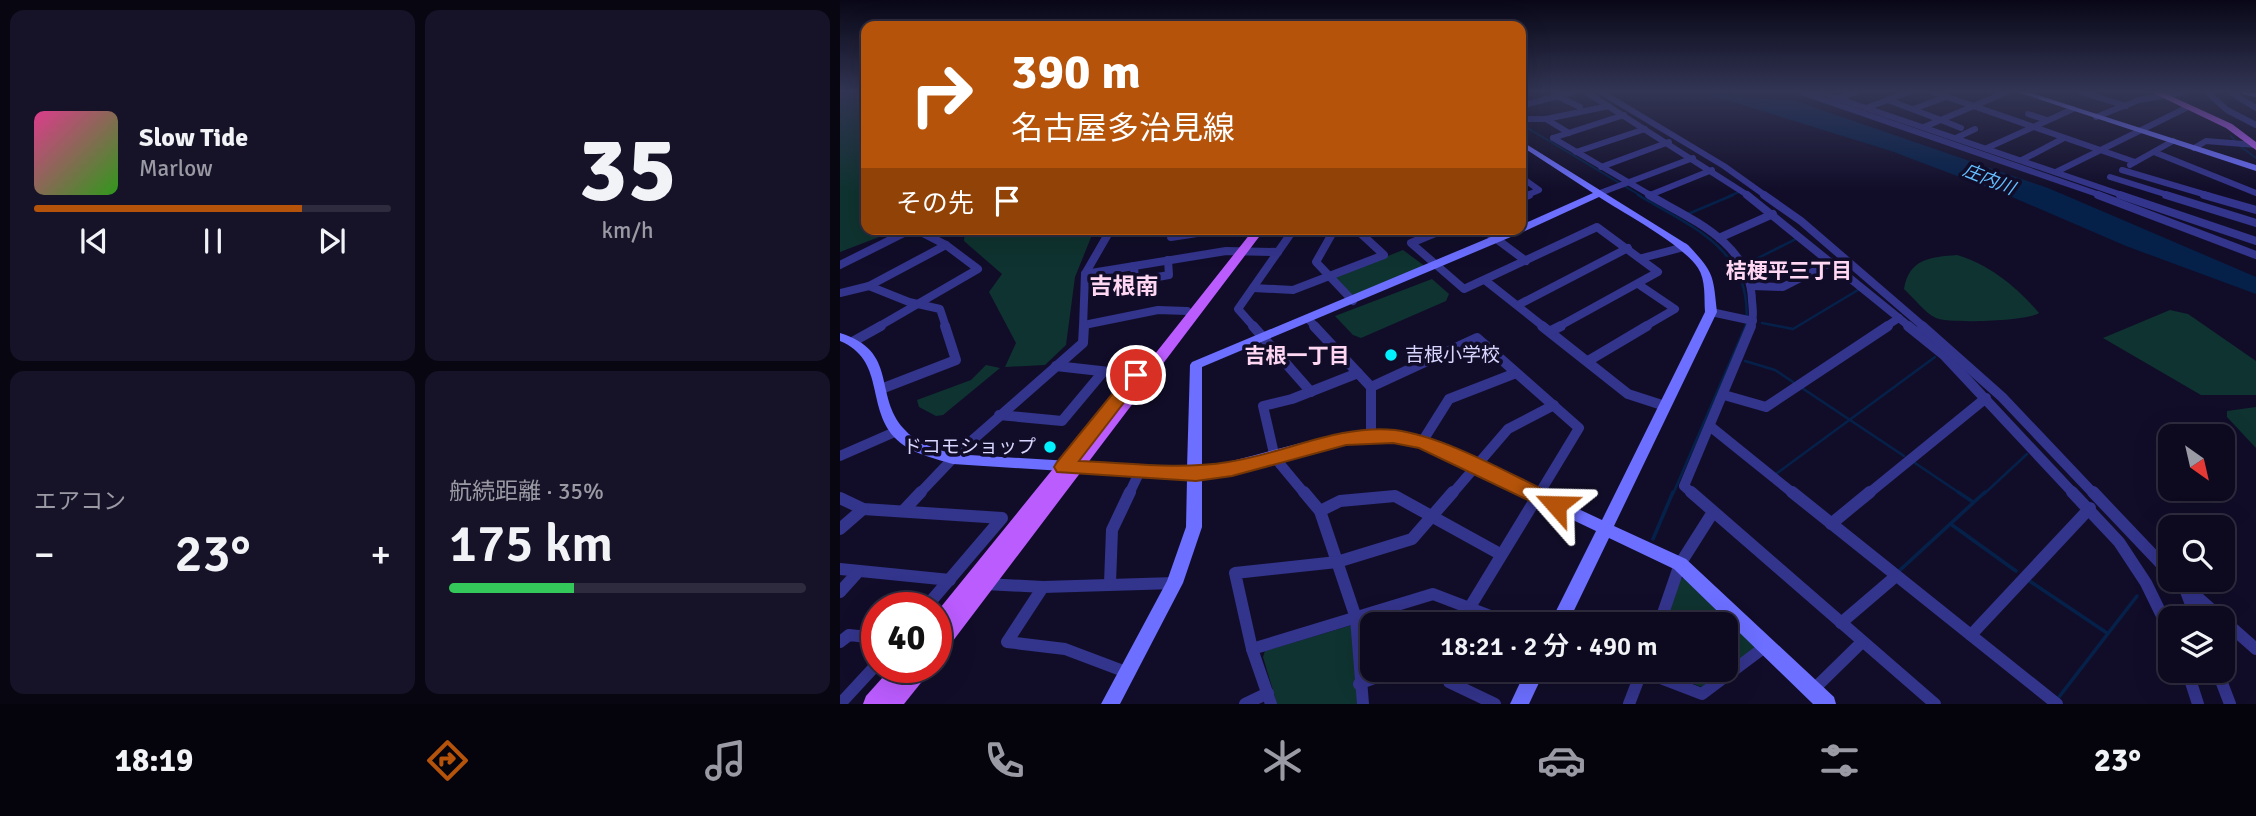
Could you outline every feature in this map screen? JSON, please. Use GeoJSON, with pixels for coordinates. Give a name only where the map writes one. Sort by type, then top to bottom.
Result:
{"type":"FeatureCollection","features":[{"type":"Feature","properties":{"kind":"main road"},"geometry":{"type":"LineString","coordinates":[[2227,125],[2255,146]]}},
{"type":"Feature","properties":{"kind":"main road"},"geometry":{"type":"LineString","coordinates":[[952,610],[1070,468],[1238,251],[1247,235]]}},
{"type":"Feature","properties":{"kind":"main road"},"geometry":{"type":"LineString","coordinates":[[952,626],[1136,375],[1187,311],[1254,235]]}},
{"type":"Feature","properties":{"kind":"main road"},"geometry":{"type":"LineString","coordinates":[[874,704],[892,683]]}},
{"type":"Feature","properties":{"kind":"main road"},"geometry":{"type":"LineString","coordinates":[[890,704],[908,683]]}},
{"type":"Feature","properties":{"kind":"street"},"geometry":{"type":"LineString","coordinates":[[1556,125],[1569,133]]}},
{"type":"Feature","properties":{"kind":"street"},"geometry":{"type":"LineString","coordinates":[[1594,125],[1553,138],[1719,238],[1741,259],[1752,286],[1749,320],[1724,395],[1684,486],[1935,704]]}},
{"type":"Feature","properties":{"kind":"street"},"geometry":{"type":"LineString","coordinates":[[1639,125],[1712,170],[1773,214],[1944,355],[2119,542],[2146,583],[2158,608]]}},
{"type":"Feature","properties":{"kind":"street"},"geometry":{"type":"LineString","coordinates":[[1649,125],[1724,166],[1801,221],[1877,285],[2002,397],[2158,560]]}},
{"type":"Feature","properties":{"kind":"street"},"geometry":{"type":"LineString","coordinates":[[1896,125],[2114,200],[2256,255]]}},
{"type":"Feature","properties":{"kind":"street"},"geometry":{"type":"LineString","coordinates":[[1917,125],[2256,241]]}},
{"type":"Feature","properties":{"kind":"street"},"geometry":{"type":"LineString","coordinates":[[1924,127],[1929,125]]}},
{"type":"Feature","properties":{"kind":"street"},"geometry":{"type":"LineString","coordinates":[[1953,125],[1961,128]]}},
{"type":"Feature","properties":{"kind":"street"},"geometry":{"type":"LineString","coordinates":[[2027,125],[2135,162]]}},
{"type":"Feature","properties":{"kind":"street"},"geometry":{"type":"LineString","coordinates":[[1987,148],[2037,125]]}},
{"type":"Feature","properties":{"kind":"street"},"geometry":{"type":"LineString","coordinates":[[2120,125],[2256,168]]}},
{"type":"Feature","properties":{"kind":"street"},"geometry":{"type":"LineString","coordinates":[[2056,172],[2148,125]]}},
{"type":"Feature","properties":{"kind":"street"},"geometry":{"type":"LineString","coordinates":[[1576,152],[1645,129]]}},
{"type":"Feature","properties":{"kind":"street"},"geometry":{"type":"LineString","coordinates":[[1956,138],[1975,130]]}},
{"type":"Feature","properties":{"kind":"street"},"geometry":{"type":"LineString","coordinates":[[2022,160],[2064,138]]}},
{"type":"Feature","properties":{"kind":"street"},"geometry":{"type":"LineString","coordinates":[[2095,185],[2173,141]]}},
{"type":"Feature","properties":{"kind":"street"},"geometry":{"type":"LineString","coordinates":[[2194,148],[2206,141],[2255,146]]}},
{"type":"Feature","properties":{"kind":"street"},"geometry":{"type":"LineString","coordinates":[[1601,167],[1668,142]]}},
{"type":"Feature","properties":{"kind":"street"},"geometry":{"type":"LineString","coordinates":[[1526,149],[1684,247],[1703,267],[1708,278],[1711,312],[1564,612]]}},
{"type":"Feature","properties":{"kind":"street"},"geometry":{"type":"LineString","coordinates":[[2154,152],[2252,192]]}},
{"type":"Feature","properties":{"kind":"street"},"geometry":{"type":"LineString","coordinates":[[1526,226],[1600,193],[1693,158]]}},
{"type":"Feature","properties":{"kind":"street"},"geometry":{"type":"LineString","coordinates":[[1650,195],[1712,170]]}},
{"type":"Feature","properties":{"kind":"street"},"geometry":{"type":"LineString","coordinates":[[2122,170],[2256,210]]}},
{"type":"Feature","properties":{"kind":"street"},"geometry":{"type":"LineString","coordinates":[[2110,177],[2256,223]]}},
{"type":"Feature","properties":{"kind":"street"},"geometry":{"type":"LineString","coordinates":[[1526,181],[1539,190],[1526,196]]}},
{"type":"Feature","properties":{"kind":"street"},"geometry":{"type":"LineString","coordinates":[[2231,204],[2252,192]]}},
{"type":"Feature","properties":{"kind":"street"},"geometry":{"type":"LineString","coordinates":[[1719,238],[1773,214]]}},
{"type":"Feature","properties":{"kind":"street"},"geometry":{"type":"LineString","coordinates":[[1425,235],[1411,243],[1464,289],[1597,227],[1658,272],[1551,331]]}},
{"type":"Feature","properties":{"kind":"street"},"geometry":{"type":"LineString","coordinates":[[840,265],[902,235]]}},
{"type":"Feature","properties":{"kind":"street"},"geometry":{"type":"LineString","coordinates":[[926,235],[946,245],[978,269],[847,339],[874,364],[897,431],[915,446],[953,458],[1070,468],[1196,474],[1275,458],[1346,439],[1371,436],[1422,442],[1680,564],[1827,704]]}},
{"type":"Feature","properties":{"kind":"street"},"geometry":{"type":"LineString","coordinates":[[904,510],[953,458],[999,415],[1083,343],[1085,274],[1108,235]]}},
{"type":"Feature","properties":{"kind":"street"},"geometry":{"type":"LineString","coordinates":[[1290,235],[1238,309],[1311,392]]}},
{"type":"Feature","properties":{"kind":"street"},"geometry":{"type":"LineString","coordinates":[[1331,235],[1316,262],[1353,301]]}},
{"type":"Feature","properties":{"kind":"street"},"geometry":{"type":"LineString","coordinates":[[1253,288],[1293,290],[1384,254],[1363,235]]}},
{"type":"Feature","properties":{"kind":"street"},"geometry":{"type":"LineString","coordinates":[[1491,235],[1526,261]]}},
{"type":"Feature","properties":{"kind":"street"},"geometry":{"type":"LineString","coordinates":[[1110,704],[1175,583],[1194,527],[1196,365],[1506,235]]}},
{"type":"Feature","properties":{"kind":"street"},"geometry":{"type":"LineString","coordinates":[[840,293],[869,286],[946,245]]}},
{"type":"Feature","properties":{"kind":"street"},"geometry":{"type":"LineString","coordinates":[[1642,258],[1684,247]]}},
{"type":"Feature","properties":{"kind":"street"},"geometry":{"type":"LineString","coordinates":[[1518,305],[1628,248]]}},
{"type":"Feature","properties":{"kind":"street"},"geometry":{"type":"LineString","coordinates":[[1085,274],[1238,251],[1278,253]]}},
{"type":"Feature","properties":{"kind":"street"},"geometry":{"type":"LineString","coordinates":[[1134,266],[1135,281],[1169,275],[1168,260]]}},
{"type":"Feature","properties":{"kind":"street"},"geometry":{"type":"LineString","coordinates":[[1752,286],[1783,287],[1832,262]]}},
{"type":"Feature","properties":{"kind":"street"},"geometry":{"type":"LineString","coordinates":[[1486,281],[1628,394],[1665,405]]}},
{"type":"Feature","properties":{"kind":"street"},"geometry":{"type":"LineString","coordinates":[[1588,361],[1675,309],[1638,284]]}},
{"type":"Feature","properties":{"kind":"street"},"geometry":{"type":"LineString","coordinates":[[869,286],[940,309],[956,360],[881,389]]}},
{"type":"Feature","properties":{"kind":"street"},"geometry":{"type":"LineString","coordinates":[[1084,325],[1158,310],[1187,311]]}},
{"type":"Feature","properties":{"kind":"street"},"geometry":{"type":"LineString","coordinates":[[1711,312],[1749,320]]}},
{"type":"Feature","properties":{"kind":"street"},"geometry":{"type":"LineString","coordinates":[[1724,395],[1766,407],[1899,318]]}},
{"type":"Feature","properties":{"kind":"street"},"geometry":{"type":"LineString","coordinates":[[1308,319],[1371,387],[1371,436]]}},
{"type":"Feature","properties":{"kind":"street"},"geometry":{"type":"LineString","coordinates":[[1371,387],[1477,338],[1579,428],[1467,612]]}},
{"type":"Feature","properties":{"kind":"street"},"geometry":{"type":"LineString","coordinates":[[1056,366],[1136,375]]}},
{"type":"Feature","properties":{"kind":"street"},"geometry":{"type":"LineString","coordinates":[[999,415],[1062,421],[1103,372]]}},
{"type":"Feature","properties":{"kind":"street"},"geometry":{"type":"LineString","coordinates":[[1358,373],[1311,392],[1263,406],[1275,458],[1320,510],[1356,618],[1359,684],[1363,704]]}},
{"type":"Feature","properties":{"kind":"street"},"geometry":{"type":"LineString","coordinates":[[1422,442],[1448,399],[1516,373]]}},
{"type":"Feature","properties":{"kind":"street"},"geometry":{"type":"LineString","coordinates":[[1831,524],[1986,398]]}},
{"type":"Feature","properties":{"kind":"street"},"geometry":{"type":"LineString","coordinates":[[1245,704],[1270,698],[1252,649],[1235,573],[1337,562],[1412,538],[1508,429],[1554,405]]}},
{"type":"Feature","properties":{"kind":"street"},"geometry":{"type":"LineString","coordinates":[[1711,427],[2054,703]]}},
{"type":"Feature","properties":{"kind":"street"},"geometry":{"type":"LineString","coordinates":[[840,456],[897,431]]}},
{"type":"Feature","properties":{"kind":"street"},"geometry":{"type":"LineString","coordinates":[[1110,583],[1112,530],[1140,471]]}},
{"type":"Feature","properties":{"kind":"street"},"geometry":{"type":"LineString","coordinates":[[1320,510],[1340,501],[1395,496],[1433,514],[1500,554]]}},
{"type":"Feature","properties":{"kind":"street"},"geometry":{"type":"LineString","coordinates":[[840,498],[863,509],[1002,518],[939,592]]}},
{"type":"Feature","properties":{"kind":"street"},"geometry":{"type":"LineString","coordinates":[[840,529],[863,509]]}},
{"type":"Feature","properties":{"kind":"street"},"geometry":{"type":"LineString","coordinates":[[1971,635],[2090,509]]}},
{"type":"Feature","properties":{"kind":"street"},"geometry":{"type":"LineString","coordinates":[[1663,612],[1680,564],[1713,512]]}},
{"type":"Feature","properties":{"kind":"street"},"geometry":{"type":"LineString","coordinates":[[840,569],[950,580]]}},
{"type":"Feature","properties":{"kind":"street"},"geometry":{"type":"LineString","coordinates":[[840,592],[858,572]]}},
{"type":"Feature","properties":{"kind":"street"},"geometry":{"type":"LineString","coordinates":[[1840,623],[1896,576]]}},
{"type":"Feature","properties":{"kind":"street"},"geometry":{"type":"LineString","coordinates":[[985,584],[1043,587],[1175,583]]}},
{"type":"Feature","properties":{"kind":"street"},"geometry":{"type":"LineString","coordinates":[[1043,587],[1007,642],[1065,649],[1126,672]]}},
{"type":"Feature","properties":{"kind":"street"},"geometry":{"type":"LineString","coordinates":[[2192,592],[2208,606]]}},
{"type":"Feature","properties":{"kind":"street"},"geometry":{"type":"LineString","coordinates":[[1252,649],[1433,594],[1484,612]]}},
{"type":"Feature","properties":{"kind":"street"},"geometry":{"type":"LineString","coordinates":[[2235,630],[2256,649]]}},
{"type":"Feature","properties":{"kind":"street"},"geometry":{"type":"LineString","coordinates":[[840,642],[849,635],[861,636]]}},
{"type":"Feature","properties":{"kind":"street"},"geometry":{"type":"LineString","coordinates":[[1813,691],[1862,642]]}},
{"type":"Feature","properties":{"kind":"street"},"geometry":{"type":"LineString","coordinates":[[1738,667],[1766,646]]}},
{"type":"Feature","properties":{"kind":"street"},"geometry":{"type":"LineString","coordinates":[[840,704],[861,681]]}},
{"type":"Feature","properties":{"kind":"street"},"geometry":{"type":"LineString","coordinates":[[1359,684],[1364,682]]}},
{"type":"Feature","properties":{"kind":"street"},"geometry":{"type":"LineString","coordinates":[[1449,682],[1495,704]]}},
{"type":"Feature","properties":{"kind":"street"},"geometry":{"type":"LineString","coordinates":[[1519,704],[1530,682]]}},
{"type":"Feature","properties":{"kind":"street"},"geometry":{"type":"LineString","coordinates":[[1629,704],[1638,682]]}},
{"type":"Feature","properties":{"kind":"street"},"geometry":{"type":"LineString","coordinates":[[1671,682],[1702,694],[1718,682]]}},
{"type":"Feature","properties":{"kind":"street"},"geometry":{"type":"LineString","coordinates":[[2191,683],[2198,704]]}},
{"type":"Feature","properties":{"kind":"street"},"geometry":{"type":"LineString","coordinates":[[2222,683],[2230,704]]}},
{"type":"Feature","properties":{"kind":"green space"},"geometry":{"type":"Polygon","coordinates":[[[840,125],[861,125],[861,235],[884,235],[840,252],[840,125]]]}},
{"type":"Feature","properties":{"kind":"green space"},"geometry":{"type":"Polygon","coordinates":[[[964,235],[1092,235],[1075,277],[1066,345],[1045,365],[1005,367],[1016,343],[989,292],[1002,274],[964,241],[964,235]]]}},
{"type":"Feature","properties":{"kind":"green space"},"geometry":{"type":"Polygon","coordinates":[[[1403,250],[1426,267],[1353,297],[1335,277],[1403,250]]]}},
{"type":"Feature","properties":{"kind":"green space"},"geometry":{"type":"Polygon","coordinates":[[[1957,255],[1980,264],[2002,278],[2039,313],[1989,321],[1944,320],[1932,316],[1904,289],[1907,279],[1911,271],[1922,262],[1957,255]]]}},
{"type":"Feature","properties":{"kind":"green space"},"geometry":{"type":"Polygon","coordinates":[[[1432,279],[1449,294],[1446,301],[1361,338],[1353,335],[1335,316],[1432,279]]]}},
{"type":"Feature","properties":{"kind":"green space"},"geometry":{"type":"Polygon","coordinates":[[[2170,310],[2188,314],[2256,361],[2256,395],[2201,395],[2103,338],[2170,310]]]}},
{"type":"Feature","properties":{"kind":"green space"},"geometry":{"type":"Polygon","coordinates":[[[986,365],[1000,368],[943,415],[936,416],[919,407],[917,400],[971,380],[986,365]]]}},
{"type":"Feature","properties":{"kind":"green space"},"geometry":{"type":"Polygon","coordinates":[[[2256,407],[2256,448],[2227,417],[2227,411],[2256,407]]]}},
{"type":"Feature","properties":{"kind":"green space"},"geometry":{"type":"Polygon","coordinates":[[[1688,577],[1724,612],[1668,612],[1679,579],[1688,577]]]}},
{"type":"Feature","properties":{"kind":"green space"},"geometry":{"type":"Polygon","coordinates":[[[1352,625],[1359,704],[1277,704],[1263,657],[1265,651],[1352,625]]]}},
{"type":"Feature","properties":{"kind":"green space"},"geometry":{"type":"Polygon","coordinates":[[[1738,625],[1753,640],[1755,649],[1738,661],[1738,625]]]}},
{"type":"Feature","properties":{"kind":"green space"},"geometry":{"type":"Polygon","coordinates":[[[1688,682],[1709,682],[1702,687],[1688,682]]]}},
{"type":"Feature","properties":{"kind":"water","name":"庄内川"},"geometry":{"type":"Polygon","coordinates":[[[1807,125],[1865,125],[2048,188],[2256,277],[2256,294],[2126,246],[2005,194],[1891,151],[1807,125]]]}},
{"type":"Feature","properties":{"kind":"waterway"},"geometry":{"type":"LineString","coordinates":[[1526,127],[1641,196]]}},
{"type":"Feature","properties":{"kind":"waterway"},"geometry":{"type":"LineString","coordinates":[[2231,136],[2237,143]]}},
{"type":"Feature","properties":{"kind":"waterway"},"geometry":{"type":"LineString","coordinates":[[2240,146],[2256,158]]}},
{"type":"Feature","properties":{"kind":"waterway"},"geometry":{"type":"LineString","coordinates":[[1729,196],[1739,192]]}},
{"type":"Feature","properties":{"kind":"waterway"},"geometry":{"type":"LineString","coordinates":[[1638,195],[1698,230],[1715,244],[1730,259],[1740,278],[1746,299],[1746,325],[1673,494]]}},
{"type":"Feature","properties":{"kind":"waterway"},"geometry":{"type":"LineString","coordinates":[[1688,214],[1733,195]]}},
{"type":"Feature","properties":{"kind":"waterway"},"geometry":{"type":"LineString","coordinates":[[1748,263],[1796,239]]}},
{"type":"Feature","properties":{"kind":"waterway"},"geometry":{"type":"LineString","coordinates":[[1762,323],[1793,329],[1858,290]]}},
{"type":"Feature","properties":{"kind":"waterway"},"geometry":{"type":"LineString","coordinates":[[1850,420],[1935,357]]}},
{"type":"Feature","properties":{"kind":"waterway"},"geometry":{"type":"LineString","coordinates":[[1745,361],[1775,370],[1793,382]]}},
{"type":"Feature","properties":{"kind":"waterway"},"geometry":{"type":"LineString","coordinates":[[1802,388],[1850,420]]}},
{"type":"Feature","properties":{"kind":"waterway"},"geometry":{"type":"LineString","coordinates":[[1776,474],[1850,420]]}},
{"type":"Feature","properties":{"kind":"waterway"},"geometry":{"type":"LineString","coordinates":[[1850,420],[1904,456]]}},
{"type":"Feature","properties":{"kind":"waterway"},"geometry":{"type":"LineString","coordinates":[[1984,494],[2027,454]]}},
{"type":"Feature","properties":{"kind":"waterway"},"geometry":{"type":"LineString","coordinates":[[1915,463],[1961,494]]}},
{"type":"Feature","properties":{"kind":"waterway"},"geometry":{"type":"LineString","coordinates":[[1653,539],[1673,492]]}},
{"type":"Feature","properties":{"kind":"waterway"},"geometry":{"type":"LineString","coordinates":[[1899,571],[1985,492]]}},
{"type":"Feature","properties":{"kind":"waterway"},"geometry":{"type":"LineString","coordinates":[[1961,494],[1973,502]]}},
{"type":"Feature","properties":{"kind":"waterway"},"geometry":{"type":"LineString","coordinates":[[1952,525],[2016,571]]}},
{"type":"Feature","properties":{"kind":"waterway"},"geometry":{"type":"LineString","coordinates":[[2028,580],[2107,633]]}},
{"type":"Feature","properties":{"kind":"waterway"},"geometry":{"type":"LineString","coordinates":[[2059,697],[2137,596]]}},
{"type":"Feature","properties":{"kind":"place","name":"吉根小学校"},"geometry":{"type":"Point","coordinates":[1391,355]}},
{"type":"Feature","properties":{"kind":"place","name":"ドコモショップ"},"geometry":{"type":"Point","coordinates":[1050,447]}},
{"type":"Feature","properties":{"kind":"district","name":"桔梗平三丁目"},"geometry":{"type":"Point","coordinates":[1789,271]}},
{"type":"Feature","properties":{"kind":"district","name":"吉根南"},"geometry":{"type":"Point","coordinates":[1124,286]}},
{"type":"Feature","properties":{"kind":"district","name":"吉根一丁目"},"geometry":{"type":"Point","coordinates":[1297,356]}},
{"type":"Feature","properties":{"kind":"route"},"geometry":{"type":"LineString","coordinates":[[1136,375],[1063,467],[1196,474],[1232,469],[1346,439],[1393,437],[1422,442],[1556,505]]}}]}
